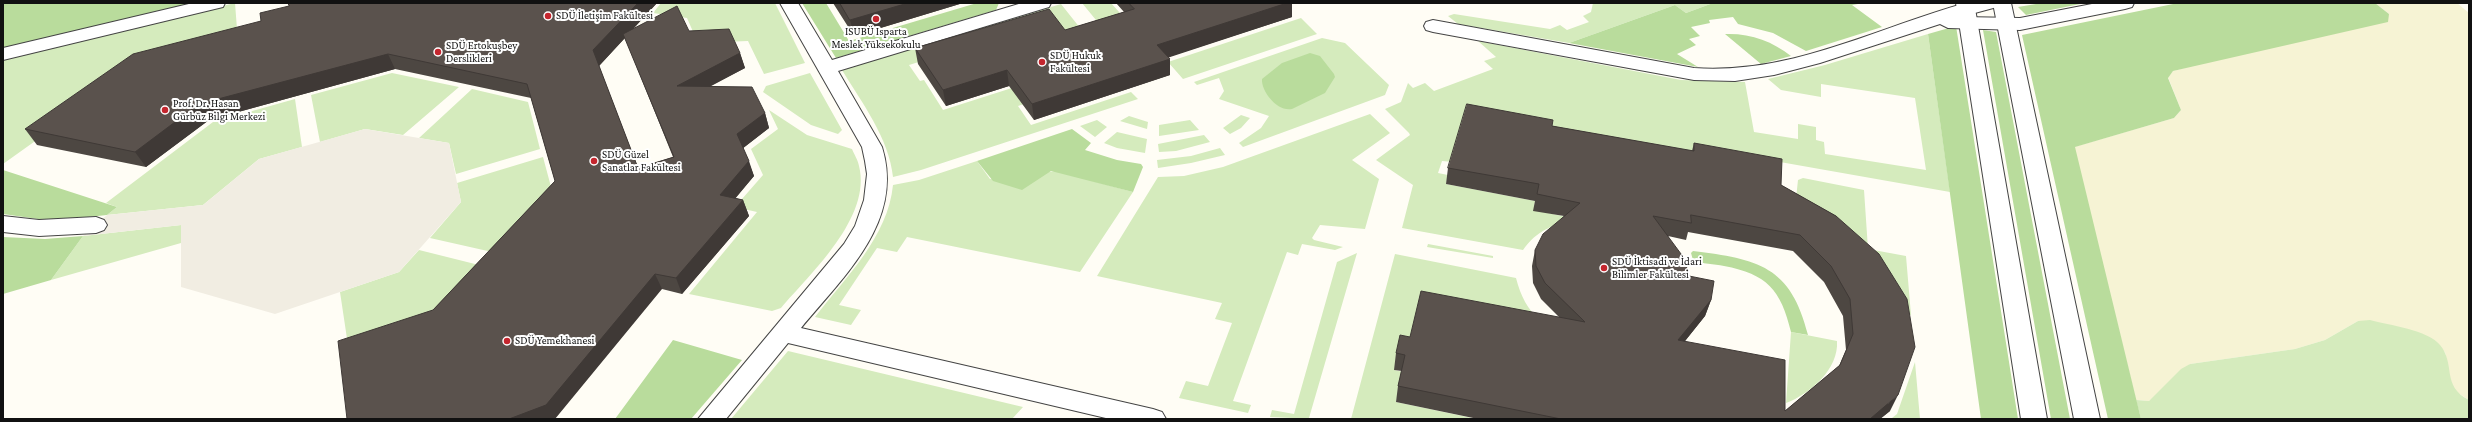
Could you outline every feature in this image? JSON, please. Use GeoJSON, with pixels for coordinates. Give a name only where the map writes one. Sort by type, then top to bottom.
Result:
{"type":"FeatureCollection","features":[{"type":"Feature","properties":{"kind":"street"},"geometry":{"type":"LineString","coordinates":[[3,54],[216,3]]}},
{"type":"Feature","properties":{"kind":"street"},"geometry":{"type":"LineString","coordinates":[[711,419],[784,333],[862,234],[870,218],[878,186],[878,171],[872,147],[789,3]]}},
{"type":"Feature","properties":{"kind":"street"},"geometry":{"type":"LineString","coordinates":[[826,68],[1042,3]]}},
{"type":"Feature","properties":{"kind":"street"},"geometry":{"type":"LineString","coordinates":[[1433,26],[1688,73],[1718,76],[1752,74],[1787,66],[1990,3]]}},
{"type":"Feature","properties":{"kind":"street"},"geometry":{"type":"LineString","coordinates":[[2002,3],[2088,419]]}},
{"type":"Feature","properties":{"kind":"street"},"geometry":{"type":"LineString","coordinates":[[1966,11],[2006,25],[2125,3]]}},
{"type":"Feature","properties":{"kind":"street"},"geometry":{"type":"LineString","coordinates":[[1966,11],[2034,419]]}},
{"type":"Feature","properties":{"kind":"street"},"geometry":{"type":"LineString","coordinates":[[3,224],[38,228],[96,225]]}},
{"type":"Feature","properties":{"kind":"street"},"geometry":{"type":"LineString","coordinates":[[784,333],[1153,419]]}},
{"type":"Feature","properties":{"kind":"shaded area"},"geometry":{"type":"Polygon","coordinates":[[[2375,3],[2457,3],[2469,13],[2469,400],[2456,392],[2451,383],[2445,352],[2358,321],[2325,340],[2295,349],[2190,364],[2149,401],[2136,400],[2074,147],[2174,118],[2181,110],[2168,77],[2173,71],[2389,14],[2375,3]]]}},
{"type":"Feature","properties":{"kind":"shaded area"},"geometry":{"type":"Polygon","coordinates":[[[365,129],[449,143],[461,202],[399,272],[275,314],[181,287],[181,225],[83,236],[107,215],[203,205],[259,159],[365,129]]]}},
{"type":"Feature","properties":{"kind":"green space"},"geometry":{"type":"Polygon","coordinates":[[[3,3],[196,3],[3,49],[3,3]]]}},
{"type":"Feature","properties":{"kind":"green space"},"geometry":{"type":"Polygon","coordinates":[[[235,3],[238,42],[139,67],[3,164],[3,59],[235,3]]]}},
{"type":"Feature","properties":{"kind":"green space"},"geometry":{"type":"Polygon","coordinates":[[[661,3],[775,3],[805,63],[764,74],[748,41],[698,43],[687,18],[653,13],[661,3]]]}},
{"type":"Feature","properties":{"kind":"green space"},"geometry":{"type":"Polygon","coordinates":[[[802,3],[826,3],[849,41],[977,3],[999,3],[996,10],[836,58],[802,3]]]}},
{"type":"Feature","properties":{"kind":"green space"},"geometry":{"type":"Polygon","coordinates":[[[1082,3],[1111,3],[1128,22],[1105,31],[1082,3]]]}},
{"type":"Feature","properties":{"kind":"green space"},"geometry":{"type":"Polygon","coordinates":[[[1593,3],[1713,3],[1686,13],[1675,5],[1569,43],[1458,24],[1448,16],[1454,14],[1550,29],[1560,25],[1567,30],[1589,22],[1583,16],[1591,12],[1593,3]]]}},
{"type":"Feature","properties":{"kind":"green space"},"geometry":{"type":"Polygon","coordinates":[[[1713,3],[1864,3],[1852,5],[1882,27],[1806,51],[1773,33],[1738,24],[1733,17],[1709,20],[1710,23],[1691,27],[1700,36],[1689,39],[1696,45],[1677,54],[1698,67],[1569,43],[1675,5],[1686,13],[1713,3]]]}},
{"type":"Feature","properties":{"kind":"green space"},"geometry":{"type":"Polygon","coordinates":[[[2042,3],[2085,3],[2026,15],[2018,7],[2042,3]]]}},
{"type":"Feature","properties":{"kind":"green space"},"geometry":{"type":"Polygon","coordinates":[[[2178,3],[2375,3],[2389,14],[2388,22],[2173,71],[2168,78],[2181,110],[2174,118],[2075,147],[2141,419],[2108,419],[2022,35],[2178,3]]]}},
{"type":"Feature","properties":{"kind":"green space"},"geometry":{"type":"Polygon","coordinates":[[[1061,4],[1096,48],[1075,55],[1054,20],[909,65],[920,81],[924,80],[943,110],[1015,87],[1027,103],[1018,106],[1031,125],[1131,92],[1138,99],[921,170],[893,177],[886,148],[874,121],[842,70],[1061,4]]]}},
{"type":"Feature","properties":{"kind":"green space"},"geometry":{"type":"Polygon","coordinates":[[[1301,18],[1317,34],[1183,79],[1168,62],[1301,18]]]}},
{"type":"Feature","properties":{"kind":"green space"},"geometry":{"type":"Polygon","coordinates":[[[1956,26],[2018,419],[1981,419],[1928,34],[1956,26]]]}},
{"type":"Feature","properties":{"kind":"green space"},"geometry":{"type":"Polygon","coordinates":[[[1983,30],[1996,32],[2070,419],[2051,419],[1983,30]]]}},
{"type":"Feature","properties":{"kind":"green space"},"geometry":{"type":"Polygon","coordinates":[[[1725,34],[1743,35],[1760,39],[1776,46],[1791,56],[1761,64],[1725,34]]]}},
{"type":"Feature","properties":{"kind":"green space"},"geometry":{"type":"Polygon","coordinates":[[[1928,34],[1950,192],[1746,156],[1442,161],[1438,173],[1448,175],[1446,184],[1535,201],[1534,210],[1576,219],[1546,229],[1528,243],[1523,250],[1402,228],[1413,185],[1376,160],[1410,135],[1385,109],[1401,102],[1408,83],[1413,88],[1425,83],[1434,91],[1493,69],[1484,61],[1496,57],[1478,41],[1681,80],[1745,82],[1754,132],[1798,139],[1798,124],[1816,127],[1816,140],[1824,142],[1825,154],[1926,170],[1915,98],[1821,84],[1821,97],[1781,90],[1768,79],[1825,65],[1928,34]]]}},
{"type":"Feature","properties":{"kind":"green space"},"geometry":{"type":"Polygon","coordinates":[[[1322,38],[1345,43],[1389,85],[1385,95],[1243,147],[1239,143],[1261,128],[1269,116],[1219,99],[1224,91],[1219,78],[1197,85],[1194,82],[1322,38]]]}},
{"type":"Feature","properties":{"kind":"green space"},"geometry":{"type":"Polygon","coordinates":[[[1310,53],[1320,56],[1334,74],[1335,77],[1325,93],[1292,109],[1286,109],[1276,104],[1267,95],[1262,84],[1262,79],[1282,63],[1310,53]]]}},
{"type":"Feature","properties":{"kind":"green space"},"geometry":{"type":"Polygon","coordinates":[[[392,73],[459,87],[403,135],[365,129],[320,142],[311,95],[392,73]]]}},
{"type":"Feature","properties":{"kind":"green space"},"geometry":{"type":"Polygon","coordinates":[[[810,73],[842,130],[838,134],[811,125],[763,92],[766,86],[810,73]]]}},
{"type":"Feature","properties":{"kind":"green space"},"geometry":{"type":"Polygon","coordinates":[[[472,89],[528,102],[540,149],[456,174],[449,143],[419,138],[472,89]]]}},
{"type":"Feature","properties":{"kind":"green space"},"geometry":{"type":"Polygon","coordinates":[[[295,99],[302,147],[259,159],[203,205],[107,215],[117,207],[106,203],[213,122],[295,99]]]}},
{"type":"Feature","properties":{"kind":"green space"},"geometry":{"type":"Polygon","coordinates":[[[769,110],[807,135],[852,149],[857,159],[861,185],[857,205],[848,224],[836,243],[808,278],[781,308],[772,311],[689,294],[757,212],[735,207],[763,175],[751,149],[778,129],[769,110]]]}},
{"type":"Feature","properties":{"kind":"green space"},"geometry":{"type":"Polygon","coordinates":[[[1370,114],[1390,133],[1352,160],[1379,179],[1365,229],[1320,225],[1312,238],[1314,240],[1343,247],[1335,250],[1302,244],[1298,255],[1287,252],[1233,401],[1251,405],[1248,413],[1179,398],[1186,381],[1208,386],[1232,323],[1215,319],[1222,303],[1097,276],[1158,177],[1184,176],[1223,167],[1370,114]]]}},
{"type":"Feature","properties":{"kind":"green space"},"geometry":{"type":"Polygon","coordinates":[[[1241,115],[1250,118],[1241,128],[1230,134],[1223,128],[1241,115]]]}},
{"type":"Feature","properties":{"kind":"green space"},"geometry":{"type":"Polygon","coordinates":[[[1129,116],[1148,122],[1147,129],[1120,121],[1129,116]]]}},
{"type":"Feature","properties":{"kind":"green space"},"geometry":{"type":"Polygon","coordinates":[[[1097,120],[1107,127],[1095,137],[1080,126],[1097,120]]]}},
{"type":"Feature","properties":{"kind":"green space"},"geometry":{"type":"Polygon","coordinates":[[[1190,120],[1199,130],[1159,136],[1159,125],[1190,120]]]}},
{"type":"Feature","properties":{"kind":"green space"},"geometry":{"type":"Polygon","coordinates":[[[1072,129],[1091,143],[1085,150],[1117,160],[1141,164],[1143,167],[1133,192],[1051,171],[1022,190],[993,181],[977,161],[1072,129]]]}},
{"type":"Feature","properties":{"kind":"green space"},"geometry":{"type":"Polygon","coordinates":[[[1117,132],[1147,139],[1145,153],[1117,148],[1104,143],[1117,132]]]}},
{"type":"Feature","properties":{"kind":"green space"},"geometry":{"type":"Polygon","coordinates":[[[1204,135],[1210,142],[1176,151],[1159,152],[1158,144],[1204,135]]]}},
{"type":"Feature","properties":{"kind":"green space"},"geometry":{"type":"Polygon","coordinates":[[[1220,148],[1225,155],[1191,163],[1158,168],[1157,160],[1191,156],[1220,148]]]}},
{"type":"Feature","properties":{"kind":"green space"},"geometry":{"type":"Polygon","coordinates":[[[543,157],[554,198],[501,254],[430,238],[461,202],[457,183],[543,157]]]}},
{"type":"Feature","properties":{"kind":"green space"},"geometry":{"type":"Polygon","coordinates":[[[977,161],[990,179],[1056,171],[1133,192],[1080,272],[907,237],[897,252],[877,248],[839,305],[861,310],[851,325],[815,317],[852,272],[874,239],[883,222],[893,185],[919,180],[977,161]]]}},
{"type":"Feature","properties":{"kind":"green space"},"geometry":{"type":"Polygon","coordinates":[[[3,170],[117,207],[107,215],[61,220],[38,219],[3,214],[3,170]]]}},
{"type":"Feature","properties":{"kind":"green space"},"geometry":{"type":"Polygon","coordinates":[[[1803,178],[1864,190],[1868,249],[1906,256],[1911,315],[1905,313],[1795,208],[1798,180],[1803,178]]]}},
{"type":"Feature","properties":{"kind":"green space"},"geometry":{"type":"Polygon","coordinates":[[[181,225],[181,243],[51,280],[83,236],[181,225]]]}},
{"type":"Feature","properties":{"kind":"green space"},"geometry":{"type":"Polygon","coordinates":[[[83,236],[51,280],[3,294],[3,237],[45,239],[83,236]]]}},
{"type":"Feature","properties":{"kind":"green space"},"geometry":{"type":"Polygon","coordinates":[[[1428,244],[1493,256],[1493,258],[1427,247],[1428,244]]]}},
{"type":"Feature","properties":{"kind":"green space"},"geometry":{"type":"Polygon","coordinates":[[[419,250],[487,267],[438,322],[349,352],[340,292],[399,272],[419,250]]]}},
{"type":"Feature","properties":{"kind":"green space"},"geometry":{"type":"Polygon","coordinates":[[[1693,251],[1736,258],[1753,263],[1768,270],[1781,280],[1792,294],[1801,312],[1808,335],[1791,332],[1787,317],[1777,295],[1770,286],[1761,279],[1739,269],[1693,260],[1691,253],[1693,251]]]}},
{"type":"Feature","properties":{"kind":"green space"},"geometry":{"type":"Polygon","coordinates":[[[1357,253],[1309,418],[1314,419],[1270,417],[1272,410],[1294,414],[1337,262],[1357,253]]]}},
{"type":"Feature","properties":{"kind":"green space"},"geometry":{"type":"Polygon","coordinates":[[[1395,254],[1516,278],[1525,302],[1541,322],[1408,353],[1394,370],[1403,372],[1396,402],[1477,419],[1351,419],[1395,254]]]}},
{"type":"Feature","properties":{"kind":"green space"},"geometry":{"type":"Polygon","coordinates":[[[2370,320],[2427,335],[2440,345],[2445,352],[2455,388],[2460,394],[2469,400],[2469,419],[2141,419],[2136,400],[2149,401],[2181,369],[2190,364],[2295,349],[2325,340],[2358,321],[2370,320]]]}},
{"type":"Feature","properties":{"kind":"green space"},"geometry":{"type":"Polygon","coordinates":[[[1791,332],[1837,341],[1833,361],[1828,371],[1813,387],[1786,403],[1791,332]]]}},
{"type":"Feature","properties":{"kind":"green space"},"geometry":{"type":"Polygon","coordinates":[[[673,340],[742,360],[691,419],[615,419],[673,340]]]}},
{"type":"Feature","properties":{"kind":"green space"},"geometry":{"type":"Polygon","coordinates":[[[788,351],[1023,407],[1012,419],[731,419],[788,351]]]}},
{"type":"Feature","properties":{"kind":"green space"},"geometry":{"type":"Polygon","coordinates":[[[1915,362],[1920,419],[1892,418],[1897,414],[1915,362]]]}},
{"type":"Feature","properties":{"kind":"building"},"geometry":{"type":"Polygon","coordinates":[[[288,3],[638,3],[593,50],[638,168],[674,157],[623,34],[677,6],[689,31],[729,29],[740,53],[677,86],[752,87],[765,113],[737,134],[749,161],[720,195],[743,200],[676,278],[655,274],[546,405],[509,419],[347,419],[338,341],[433,310],[555,181],[527,84],[388,54],[199,104],[135,152],[25,129],[133,54],[261,21],[260,13],[289,6],[288,3]]]}},
{"type":"Feature","properties":{"kind":"building"},"geometry":{"type":"Polygon","coordinates":[[[840,3],[908,3],[850,20],[840,3]]]}},
{"type":"Feature","properties":{"kind":"building","name":"SDÜ Hukuk Fakültesi"},"geometry":{"type":"Polygon","coordinates":[[[1129,3],[1287,3],[1157,45],[1170,59],[1032,104],[1007,70],[943,90],[915,48],[1049,9],[1065,30],[1134,9],[1129,3]]]}},
{"type":"Feature","properties":{"kind":"building","name":"SDÜ İktisadi ve İdari Bilimler Fakültesi"},"geometry":{"type":"Polygon","coordinates":[[[1467,104],[1553,120],[1552,126],[1694,151],[1694,143],[1782,159],[1781,185],[1836,216],[1879,254],[1907,299],[1915,347],[1898,395],[1870,419],[1561,419],[1398,386],[1405,355],[1396,353],[1400,335],[1410,337],[1421,291],[1585,322],[1545,283],[1536,266],[1535,250],[1543,234],[1580,203],[1537,194],[1539,184],[1448,168],[1467,104]],[[1691,215],[1691,223],[1653,216],[1684,258],[1689,276],[1714,281],[1711,300],[1678,340],[1785,360],[1785,411],[1840,365],[1853,334],[1850,299],[1831,266],[1800,235],[1691,215]]]}},
{"type":"Feature","properties":{"kind":"place","name":"SDÜ İletişim Fakültesi"},"geometry":{"type":"Point","coordinates":[548,16]}},
{"type":"Feature","properties":{"kind":"place","name":"ISUBÜ Isparta Meslek Yüksekokulu"},"geometry":{"type":"Point","coordinates":[876,19]}},
{"type":"Feature","properties":{"kind":"place","name":"SDÜ Ertokuşbey Derslikleri"},"geometry":{"type":"Point","coordinates":[438,52]}},
{"type":"Feature","properties":{"kind":"place","name":"SDÜ Hukuk Fakültesi"},"geometry":{"type":"Point","coordinates":[1042,62]}},
{"type":"Feature","properties":{"kind":"place","name":"Prof. Dr. Hasan Gürbüz Bilgi Merkezi"},"geometry":{"type":"Point","coordinates":[165,110]}},
{"type":"Feature","properties":{"kind":"place","name":"SDÜ Güzel Sanatlar Fakültesi"},"geometry":{"type":"Point","coordinates":[594,161]}},
{"type":"Feature","properties":{"kind":"place","name":"SDÜ İktisadi ve İdari Bilimler Fakültesi"},"geometry":{"type":"Point","coordinates":[1604,268]}},
{"type":"Feature","properties":{"kind":"place","name":"SDÜ Yemekhanesi"},"geometry":{"type":"Point","coordinates":[507,341]}}]}
